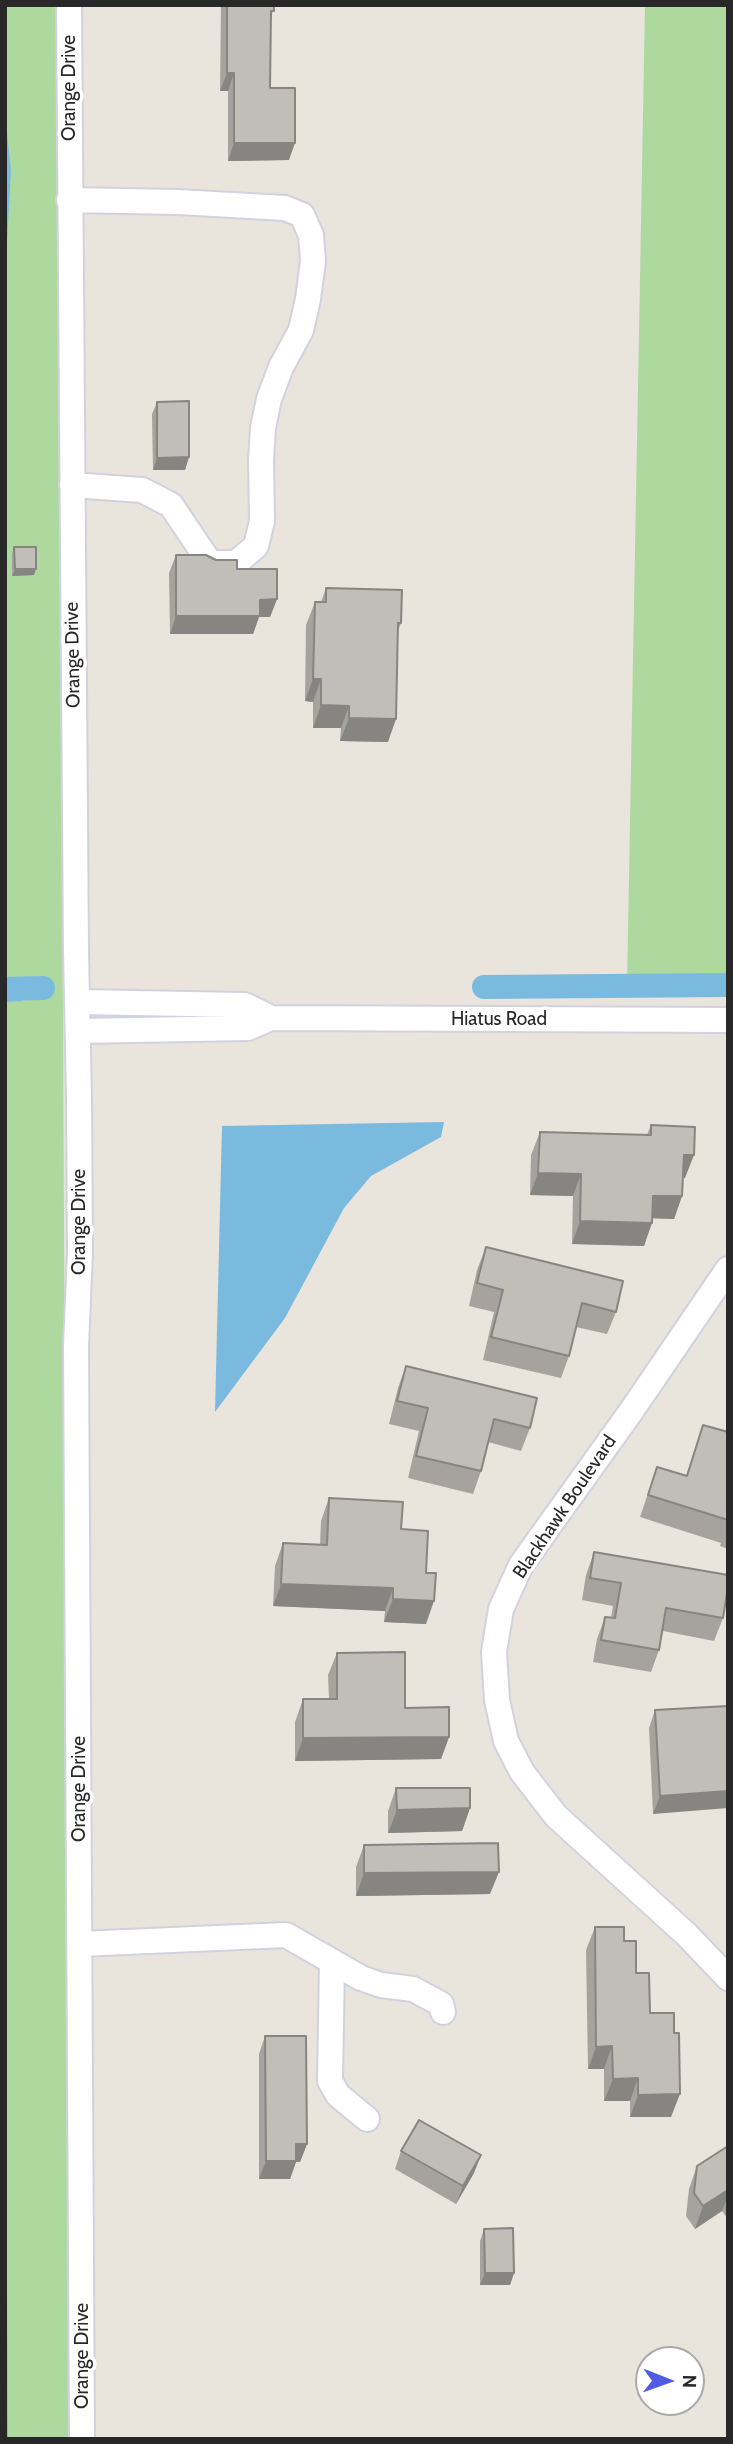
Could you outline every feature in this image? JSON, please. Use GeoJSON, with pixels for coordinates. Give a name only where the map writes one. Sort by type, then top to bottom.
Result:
{"type":"FeatureCollection","features":[{"type":"Feature","properties":{"kind":"street","name":"Orange Drive"},"geometry":{"type":"LineString","coordinates":[[69,5],[79,1031],[80,1252],[76,1360],[82,2439]]}},
{"type":"Feature","properties":{"kind":"street"},"geometry":{"type":"LineString","coordinates":[[69,200],[285,208],[302,215],[311,235],[313,261],[301,330],[281,368],[267,408],[261,460],[262,520],[256,546],[236,563],[210,564],[171,505],[142,490],[72,485]]}},
{"type":"Feature","properties":{"kind":"street","name":"Hiatus Road"},"geometry":{"type":"LineString","coordinates":[[78,1002],[245,1005],[271,1018]]}},
{"type":"Feature","properties":{"kind":"street","name":"Hiatus Road"},"geometry":{"type":"LineString","coordinates":[[79,1031],[248,1028],[271,1018],[728,1020]]}},
{"type":"Feature","properties":{"kind":"street","name":"Blackhawk Boulevard"},"geometry":{"type":"LineString","coordinates":[[728,1269],[522,1564],[501,1609],[494,1652],[497,1700],[506,1741],[522,1772],[556,1816],[687,1934],[728,1978]]}},
{"type":"Feature","properties":{"kind":"street"},"geometry":{"type":"LineString","coordinates":[[80,1944],[286,1935],[361,1978],[381,1985],[413,1989],[441,2004],[443,2012]]}},
{"type":"Feature","properties":{"kind":"street"},"geometry":{"type":"LineString","coordinates":[[332,1962],[330,2081],[338,2095],[368,2119]]}},
{"type":"Feature","properties":{"kind":"green space"},"geometry":{"type":"Polygon","coordinates":[[[5,5],[58,5],[70,2439],[5,2439],[5,5]]]}},
{"type":"Feature","properties":{"kind":"green space"},"geometry":{"type":"Polygon","coordinates":[[[645,5],[728,5],[728,984],[627,986],[645,5]]]}},
{"type":"Feature","properties":{"kind":"water"},"geometry":{"type":"Polygon","coordinates":[[[5,113],[11,171],[5,280],[5,113]]]}},
{"type":"Feature","properties":{"kind":"water"},"geometry":{"type":"Polygon","coordinates":[[[5,974],[10,980],[22,978],[22,1001],[5,1002],[5,974]]]}},
{"type":"Feature","properties":{"kind":"water"},"geometry":{"type":"Polygon","coordinates":[[[444,1122],[441,1137],[371,1176],[344,1208],[285,1318],[215,1412],[222,1126],[444,1122]]]}},
{"type":"Feature","properties":{"kind":"water"},"geometry":{"type":"Polygon","coordinates":[[[5,1963],[8,2439],[5,2439],[5,1963]]]}},
{"type":"Feature","properties":{"kind":"building"},"geometry":{"type":"Polygon","coordinates":[[[227,5],[274,5],[274,11],[271,11],[270,88],[295,88],[295,143],[234,143],[234,73],[227,73],[227,5]]]}},
{"type":"Feature","properties":{"kind":"building"},"geometry":{"type":"Polygon","coordinates":[[[189,401],[189,457],[157,458],[157,402],[189,401]]]}},
{"type":"Feature","properties":{"kind":"building"},"geometry":{"type":"Polygon","coordinates":[[[14,547],[36,547],[36,569],[15,569],[14,547]]]}},
{"type":"Feature","properties":{"kind":"building"},"geometry":{"type":"Polygon","coordinates":[[[176,555],[206,555],[216,560],[237,560],[237,569],[277,569],[277,599],[260,600],[260,616],[176,616],[176,555]]]}},
{"type":"Feature","properties":{"kind":"building"},"geometry":{"type":"Polygon","coordinates":[[[326,588],[402,590],[401,623],[398,623],[396,719],[349,718],[349,706],[321,705],[321,679],[313,679],[315,602],[326,602],[326,588]]]}},
{"type":"Feature","properties":{"kind":"building"},"geometry":{"type":"Polygon","coordinates":[[[651,1125],[695,1127],[694,1155],[684,1155],[682,1196],[653,1196],[652,1223],[580,1221],[581,1174],[538,1173],[540,1132],[651,1135],[651,1125]]]}},
{"type":"Feature","properties":{"kind":"building"},"geometry":{"type":"Polygon","coordinates":[[[486,1247],[623,1281],[616,1312],[582,1303],[569,1356],[491,1337],[503,1290],[477,1283],[486,1247]]]}},
{"type":"Feature","properties":{"kind":"building"},"geometry":{"type":"Polygon","coordinates":[[[406,1366],[537,1398],[530,1428],[494,1419],[481,1471],[416,1456],[428,1408],[397,1401],[406,1366]]]}},
{"type":"Feature","properties":{"kind":"building"},"geometry":{"type":"Polygon","coordinates":[[[703,1425],[728,1432],[728,1520],[648,1495],[657,1467],[687,1476],[703,1425]]]}},
{"type":"Feature","properties":{"kind":"building"},"geometry":{"type":"Polygon","coordinates":[[[329,1498],[403,1502],[401,1529],[428,1531],[426,1573],[436,1573],[434,1601],[393,1599],[393,1588],[281,1584],[283,1543],[327,1545],[329,1498]]]}},
{"type":"Feature","properties":{"kind":"building"},"geometry":{"type":"Polygon","coordinates":[[[594,1552],[728,1575],[723,1618],[666,1608],[659,1650],[601,1640],[605,1617],[615,1618],[621,1583],[590,1578],[594,1552]]]}},
{"type":"Feature","properties":{"kind":"building"},"geometry":{"type":"Polygon","coordinates":[[[405,1652],[405,1708],[449,1707],[449,1737],[303,1738],[303,1699],[337,1699],[337,1653],[405,1652]]]}},
{"type":"Feature","properties":{"kind":"building"},"geometry":{"type":"Polygon","coordinates":[[[728,1706],[728,1791],[660,1796],[655,1710],[728,1706]]]}},
{"type":"Feature","properties":{"kind":"building"},"geometry":{"type":"Polygon","coordinates":[[[396,1788],[470,1788],[470,1808],[397,1810],[396,1788]]]}},
{"type":"Feature","properties":{"kind":"building"},"geometry":{"type":"Polygon","coordinates":[[[498,1843],[499,1872],[364,1873],[364,1845],[498,1843]]]}},
{"type":"Feature","properties":{"kind":"building"},"geometry":{"type":"Polygon","coordinates":[[[595,1927],[624,1927],[624,1941],[636,1941],[636,1973],[649,1973],[650,2013],[674,2013],[674,2033],[679,2033],[680,2094],[638,2095],[638,2078],[613,2079],[612,2046],[596,2047],[595,1927]]]}},
{"type":"Feature","properties":{"kind":"building"},"geometry":{"type":"Polygon","coordinates":[[[265,2036],[306,2036],[307,2144],[296,2144],[296,2161],[266,2161],[265,2036]]]}},
{"type":"Feature","properties":{"kind":"building"},"geometry":{"type":"Polygon","coordinates":[[[419,2120],[481,2155],[463,2186],[401,2151],[419,2120]]]}},
{"type":"Feature","properties":{"kind":"building"},"geometry":{"type":"Polygon","coordinates":[[[728,2146],[728,2190],[703,2206],[694,2193],[697,2166],[728,2146]]]}},
{"type":"Feature","properties":{"kind":"building"},"geometry":{"type":"Polygon","coordinates":[[[513,2228],[514,2273],[485,2273],[484,2229],[513,2228]]]}},
{"type":"Feature","properties":{"kind":"waterway"},"geometry":{"type":"LineString","coordinates":[[484,987],[728,985]]}},
{"type":"Feature","properties":{"kind":"waterway"},"geometry":{"type":"LineString","coordinates":[[5,989],[43,988]]}}]}
